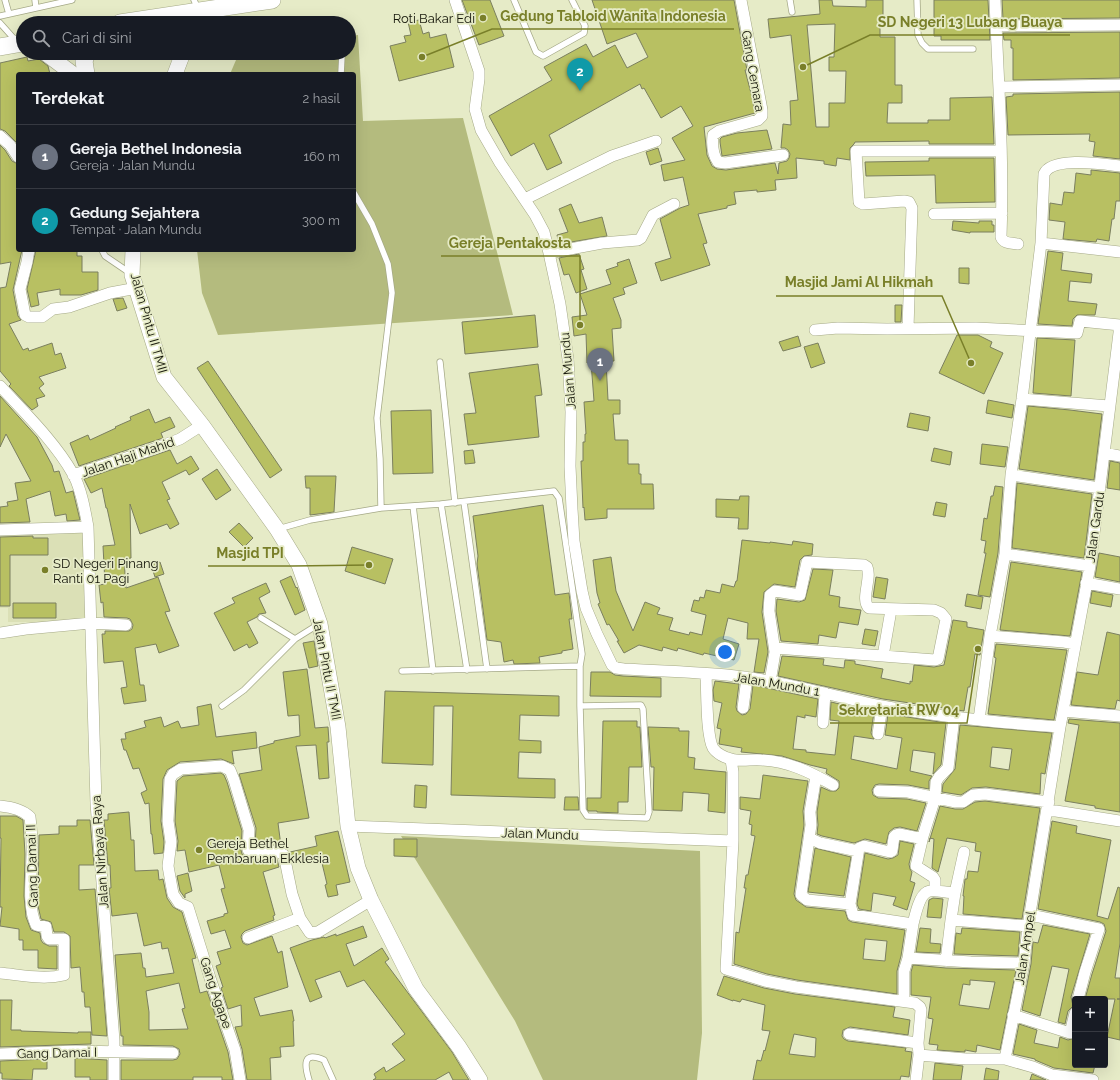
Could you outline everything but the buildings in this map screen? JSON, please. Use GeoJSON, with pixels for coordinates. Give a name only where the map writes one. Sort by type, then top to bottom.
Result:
{"type":"FeatureCollection","features":[{"type":"Feature","properties":{"kind":"main road"},"geometry":{"type":"LineString","coordinates":[[163,16],[272,0]]}},
{"type":"Feature","properties":{"kind":"main road"},"geometry":{"type":"LineString","coordinates":[[0,47],[16,44]]}},
{"type":"Feature","properties":{"kind":"main road"},"geometry":{"type":"LineString","coordinates":[[84,60],[86,72]]}},
{"type":"Feature","properties":{"kind":"street","name":"Jalan Mundu"},"geometry":{"type":"LineString","coordinates":[[455,0],[479,71],[480,79],[475,108],[481,130],[500,164],[536,215],[541,226],[549,253],[560,304],[568,359],[571,412],[570,466],[574,533],[586,608],[612,665],[616,668],[706,675]]}},
{"type":"Feature","properties":{"kind":"street","name":"Gang Cemara"},"geometry":{"type":"LineString","coordinates":[[741,0],[762,116],[758,120],[719,131],[713,135],[715,157],[718,162],[725,163],[783,155]]}},
{"type":"Feature","properties":{"kind":"street"},"geometry":{"type":"LineString","coordinates":[[995,0],[1000,87],[1002,241],[1018,244]]}},
{"type":"Feature","properties":{"kind":"street"},"geometry":{"type":"LineString","coordinates":[[996,26],[1120,25]]}},
{"type":"Feature","properties":{"kind":"street"},"geometry":{"type":"LineString","coordinates":[[54,60],[70,72]]}},
{"type":"Feature","properties":{"kind":"street"},"geometry":{"type":"LineString","coordinates":[[176,72],[180,60]]}},
{"type":"Feature","properties":{"kind":"street"},"geometry":{"type":"LineString","coordinates":[[1000,87],[1120,85]]}},
{"type":"Feature","properties":{"kind":"street"},"geometry":{"type":"LineString","coordinates":[[0,136],[10,145],[16,153]]}},
{"type":"Feature","properties":{"kind":"street"},"geometry":{"type":"LineString","coordinates":[[525,199],[612,156],[656,142]]}},
{"type":"Feature","properties":{"kind":"street"},"geometry":{"type":"LineString","coordinates":[[908,328],[912,208],[909,202],[904,201],[863,204],[859,202],[856,151],[1001,151]]}},
{"type":"Feature","properties":{"kind":"street"},"geometry":{"type":"LineString","coordinates":[[979,720],[990,636],[1005,554],[1011,475],[1031,330],[1041,243],[1044,174],[1049,168],[1062,164],[1078,162],[1120,166]]}},
{"type":"Feature","properties":{"kind":"street"},"geometry":{"type":"LineString","coordinates":[[549,253],[602,243],[638,240],[641,238],[653,215],[674,204]]}},
{"type":"Feature","properties":{"kind":"street"},"geometry":{"type":"LineString","coordinates":[[934,214],[1002,213]]}},
{"type":"Feature","properties":{"kind":"street"},"geometry":{"type":"LineString","coordinates":[[1041,243],[1120,252]]}},
{"type":"Feature","properties":{"kind":"street"},"geometry":{"type":"LineString","coordinates":[[29,252],[20,289],[25,315],[29,317],[42,317],[53,309],[69,307],[110,293],[135,281]]}},
{"type":"Feature","properties":{"kind":"street","name":"Jalan Pintu II TMII"},"geometry":{"type":"LineString","coordinates":[[133,252],[135,281],[164,377],[202,425],[277,529],[299,565],[320,624],[338,727],[348,826],[358,868],[371,900],[416,989],[480,1080]]}},
{"type":"Feature","properties":{"kind":"street"},"geometry":{"type":"LineString","coordinates":[[815,330],[838,328],[976,328],[1076,333],[1080,321],[1120,325]]}},
{"type":"Feature","properties":{"kind":"street","name":"Jalan Gardu"},"geometry":{"type":"LineString","coordinates":[[1060,727],[1090,566],[1120,325]]}},
{"type":"Feature","properties":{"kind":"street","name":"Jalan Nirbaya Raya"},"geometry":{"type":"LineString","coordinates":[[0,386],[37,426],[74,475],[88,527],[96,803],[114,1052],[114,1080]]}},
{"type":"Feature","properties":{"kind":"street"},"geometry":{"type":"LineString","coordinates":[[1022,399],[1109,406]]}},
{"type":"Feature","properties":{"kind":"street","name":"Jalan Haji Mahid"},"geometry":{"type":"LineString","coordinates":[[74,475],[180,439],[202,425]]}},
{"type":"Feature","properties":{"kind":"street"},"geometry":{"type":"LineString","coordinates":[[1104,454],[1120,456]]}},
{"type":"Feature","properties":{"kind":"street"},"geometry":{"type":"LineString","coordinates":[[1011,475],[1100,488]]}},
{"type":"Feature","properties":{"kind":"street"},"geometry":{"type":"LineString","coordinates":[[0,530],[88,527]]}},
{"type":"Feature","properties":{"kind":"street"},"geometry":{"type":"LineString","coordinates":[[1005,554],[1090,566]]}},
{"type":"Feature","properties":{"kind":"street"},"geometry":{"type":"LineString","coordinates":[[770,682],[774,648],[769,611],[771,593],[774,591],[800,595],[808,562],[864,565],[867,567],[869,572],[866,602],[867,607],[872,609],[891,610],[934,610],[942,613],[946,620],[939,659],[937,660],[774,648]]}},
{"type":"Feature","properties":{"kind":"street"},"geometry":{"type":"LineString","coordinates":[[1086,583],[1120,589]]}},
{"type":"Feature","properties":{"kind":"street"},"geometry":{"type":"LineString","coordinates":[[883,656],[891,610]]}},
{"type":"Feature","properties":{"kind":"street"},"geometry":{"type":"LineString","coordinates":[[0,633],[26,629],[91,624],[126,625]]}},
{"type":"Feature","properties":{"kind":"street"},"geometry":{"type":"LineString","coordinates":[[990,636],[1075,644]]}},
{"type":"Feature","properties":{"kind":"street"},"geometry":{"type":"LineString","coordinates":[[706,675],[707,706],[713,749],[731,760],[761,760],[779,762],[797,767],[833,785]]}},
{"type":"Feature","properties":{"kind":"street","name":"Jalan Mundu 1"},"geometry":{"type":"LineString","coordinates":[[706,675],[727,675],[747,678],[882,706],[954,717],[1060,727]]}},
{"type":"Feature","properties":{"kind":"street"},"geometry":{"type":"LineString","coordinates":[[743,708],[747,678]]}},
{"type":"Feature","properties":{"kind":"street"},"geometry":{"type":"LineString","coordinates":[[823,723],[825,693]]}},
{"type":"Feature","properties":{"kind":"street"},"geometry":{"type":"LineString","coordinates":[[878,734],[882,706]]}},
{"type":"Feature","properties":{"kind":"street"},"geometry":{"type":"LineString","coordinates":[[1063,711],[1120,716]]}},
{"type":"Feature","properties":{"kind":"street"},"geometry":{"type":"LineString","coordinates":[[935,891],[935,880],[933,877],[916,866],[935,798],[936,782],[948,768],[954,717]]}},
{"type":"Feature","properties":{"kind":"street","name":"Jalan Ampel"},"geometry":{"type":"LineString","coordinates":[[1005,1059],[1024,963],[1029,921],[1060,727]]}},
{"type":"Feature","properties":{"kind":"street"},"geometry":{"type":"LineString","coordinates":[[731,760],[733,772],[733,841],[726,970],[765,981],[796,987],[915,1003],[921,1010],[918,1043],[919,1055],[916,1080]]}},
{"type":"Feature","properties":{"kind":"street","name":"Gang Agape"},"geometry":{"type":"LineString","coordinates":[[240,1080],[235,1050],[210,978],[188,907],[179,903],[173,894],[168,866],[171,842],[168,821],[170,779],[173,774],[181,769],[222,766],[230,770],[249,830],[248,850],[254,853],[275,851],[284,855],[292,894],[300,918]]}},
{"type":"Feature","properties":{"kind":"street"},"geometry":{"type":"LineString","coordinates":[[816,776],[810,812],[811,825],[801,895],[807,900],[850,904]]}},
{"type":"Feature","properties":{"kind":"street"},"geometry":{"type":"LineString","coordinates":[[879,791],[908,792],[956,802],[963,802],[973,795],[985,794],[1048,807],[1056,811],[1120,821]]}},
{"type":"Feature","properties":{"kind":"street","name":"Gang Damai II"},"geometry":{"type":"LineString","coordinates":[[0,806],[16,808],[30,817],[32,843],[31,903],[34,920],[36,925],[46,927],[47,936],[49,939],[64,939],[64,975],[48,977],[0,973]]}},
{"type":"Feature","properties":{"kind":"street","name":"Jalan Mundu"},"geometry":{"type":"LineString","coordinates":[[348,826],[733,841]]}},
{"type":"Feature","properties":{"kind":"street"},"geometry":{"type":"LineString","coordinates":[[913,924],[853,915],[850,904],[859,848],[864,846],[890,852],[892,851],[894,837],[896,835],[919,838],[924,836]]}},
{"type":"Feature","properties":{"kind":"street"},"geometry":{"type":"LineString","coordinates":[[809,838],[820,843],[858,851]]}},
{"type":"Feature","properties":{"kind":"street"},"geometry":{"type":"LineString","coordinates":[[946,961],[955,893],[964,852]]}},
{"type":"Feature","properties":{"kind":"street"},"geometry":{"type":"LineString","coordinates":[[904,1001],[904,971],[908,958],[913,924],[918,905],[927,891],[955,893]]}},
{"type":"Feature","properties":{"kind":"street"},"geometry":{"type":"LineString","coordinates":[[248,938],[300,918],[308,932],[315,933],[371,900]]}},
{"type":"Feature","properties":{"kind":"street"},"geometry":{"type":"LineString","coordinates":[[951,920],[1029,921],[1099,929],[1084,972],[1079,996]]}},
{"type":"Feature","properties":{"kind":"street"},"geometry":{"type":"LineString","coordinates":[[908,958],[946,961],[1024,963]]}},
{"type":"Feature","properties":{"kind":"street"},"geometry":{"type":"LineString","coordinates":[[1013,1015],[1070,1034],[1072,1026]]}},
{"type":"Feature","properties":{"kind":"street"},"geometry":{"type":"LineString","coordinates":[[849,1034],[918,1043]]}},
{"type":"Feature","properties":{"kind":"street","name":"Gang Damai I"},"geometry":{"type":"LineString","coordinates":[[0,1054],[76,1051],[173,1053]]}},
{"type":"Feature","properties":{"kind":"street"},"geometry":{"type":"LineString","coordinates":[[919,1055],[966,1059],[1005,1059],[1033,1068],[1051,1078],[1093,1080]]}},
{"type":"Feature","properties":{"kind":"lane"},"geometry":{"type":"LineString","coordinates":[[5,0],[9,14]]}},
{"type":"Feature","properties":{"kind":"lane"},"geometry":{"type":"LineString","coordinates":[[35,0],[36,8]]}},
{"type":"Feature","properties":{"kind":"lane"},"geometry":{"type":"LineString","coordinates":[[0,16],[68,0]]}},
{"type":"Feature","properties":{"kind":"lane"},"geometry":{"type":"LineString","coordinates":[[514,0],[536,52],[544,56],[584,33],[585,26],[572,0]]}},
{"type":"Feature","properties":{"kind":"lane"},"geometry":{"type":"LineString","coordinates":[[790,0],[792,12]]}},
{"type":"Feature","properties":{"kind":"lane"},"geometry":{"type":"LineString","coordinates":[[917,0],[918,35],[922,43],[928,49],[973,49]]}},
{"type":"Feature","properties":{"kind":"lane"},"geometry":{"type":"LineString","coordinates":[[0,22],[16,38]]}},
{"type":"Feature","properties":{"kind":"lane"},"geometry":{"type":"LineString","coordinates":[[341,72],[342,60]]}},
{"type":"Feature","properties":{"kind":"lane"},"geometry":{"type":"LineString","coordinates":[[356,196],[372,224],[388,264],[392,293],[377,418],[380,458],[381,508]]}},
{"type":"Feature","properties":{"kind":"lane"},"geometry":{"type":"LineString","coordinates":[[103,252],[104,256],[135,281]]}},
{"type":"Feature","properties":{"kind":"lane"},"geometry":{"type":"LineString","coordinates":[[440,362],[454,503]]}},
{"type":"Feature","properties":{"kind":"lane"},"geometry":{"type":"LineString","coordinates":[[277,529],[310,520],[381,508],[454,503],[554,491],[558,495],[582,654],[580,666],[580,706],[583,810],[587,816],[647,818],[649,812],[643,709],[641,705],[580,706]]}},
{"type":"Feature","properties":{"kind":"lane"},"geometry":{"type":"LineString","coordinates":[[464,502],[487,669]]}},
{"type":"Feature","properties":{"kind":"lane"},"geometry":{"type":"LineString","coordinates":[[441,504],[467,670]]}},
{"type":"Feature","properties":{"kind":"lane"},"geometry":{"type":"LineString","coordinates":[[413,506],[432,671]]}},
{"type":"Feature","properties":{"kind":"lane"},"geometry":{"type":"LineString","coordinates":[[261,618],[295,639]]}},
{"type":"Feature","properties":{"kind":"lane"},"geometry":{"type":"LineString","coordinates":[[222,706],[244,690],[295,639],[320,624]]}},
{"type":"Feature","properties":{"kind":"lane"},"geometry":{"type":"LineString","coordinates":[[402,671],[580,666]]}},
{"type":"Feature","properties":{"kind":"lane"},"geometry":{"type":"LineString","coordinates":[[309,1080],[305,1066],[307,1060],[316,1057],[324,1060],[333,1080]]}},
{"type":"Feature","properties":{"kind":"shaded area"},"geometry":{"type":"Polygon","coordinates":[[[356,35],[358,35],[363,121],[463,118],[513,315],[218,335],[202,293],[197,252],[356,252],[356,72],[231,72],[236,60],[356,60],[356,35]]]}},
{"type":"Feature","properties":{"kind":"shaded area","name":"SD Negeri Pinang Ranti 01 Pagi"},"geometry":{"type":"Polygon","coordinates":[[[0,531],[90,531],[90,622],[8,622],[8,608],[0,608],[0,531]]]}},
{"type":"Feature","properties":{"kind":"shaded area"},"geometry":{"type":"Polygon","coordinates":[[[401,836],[700,851],[702,1033],[697,1080],[543,1080],[515,1021],[401,836]]]}},
{"type":"Feature","properties":{"kind":"place","name":"Roti Bakar Edi"},"geometry":{"type":"Point","coordinates":[483,18]}},
{"type":"Feature","properties":{"kind":"place","name":"Gedung Tabloid Wanita Indonesia"},"geometry":{"type":"Point","coordinates":[422,57]}},
{"type":"Feature","properties":{"kind":"place","name":"SD Negeri 13 Lubang Buaya"},"geometry":{"type":"Point","coordinates":[803,67]}},
{"type":"Feature","properties":{"kind":"place","name":"Gedung Sejahtera"},"geometry":{"type":"Point","coordinates":[580,91]}},
{"type":"Feature","properties":{"kind":"place","name":"Gereja Pentakosta"},"geometry":{"type":"Point","coordinates":[580,325]}},
{"type":"Feature","properties":{"kind":"place","name":"Masjid Jami Al Hikmah"},"geometry":{"type":"Point","coordinates":[971,363]}},
{"type":"Feature","properties":{"kind":"place","name":"Gereja Bethel Indonesia"},"geometry":{"type":"Point","coordinates":[600,381]}},
{"type":"Feature","properties":{"kind":"place","name":"Masjid TPI"},"geometry":{"type":"Point","coordinates":[369,565]}},
{"type":"Feature","properties":{"kind":"place","name":"SD Negeri Pinang Ranti 01 Pagi"},"geometry":{"type":"Point","coordinates":[45,570]}},
{"type":"Feature","properties":{"kind":"place","name":"Sekretariat RW 04"},"geometry":{"type":"Point","coordinates":[978,649]}},
{"type":"Feature","properties":{"kind":"place","name":"Gereja Bethel Pembaruan Ekklesia"},"geometry":{"type":"Point","coordinates":[199,850]}}]}
